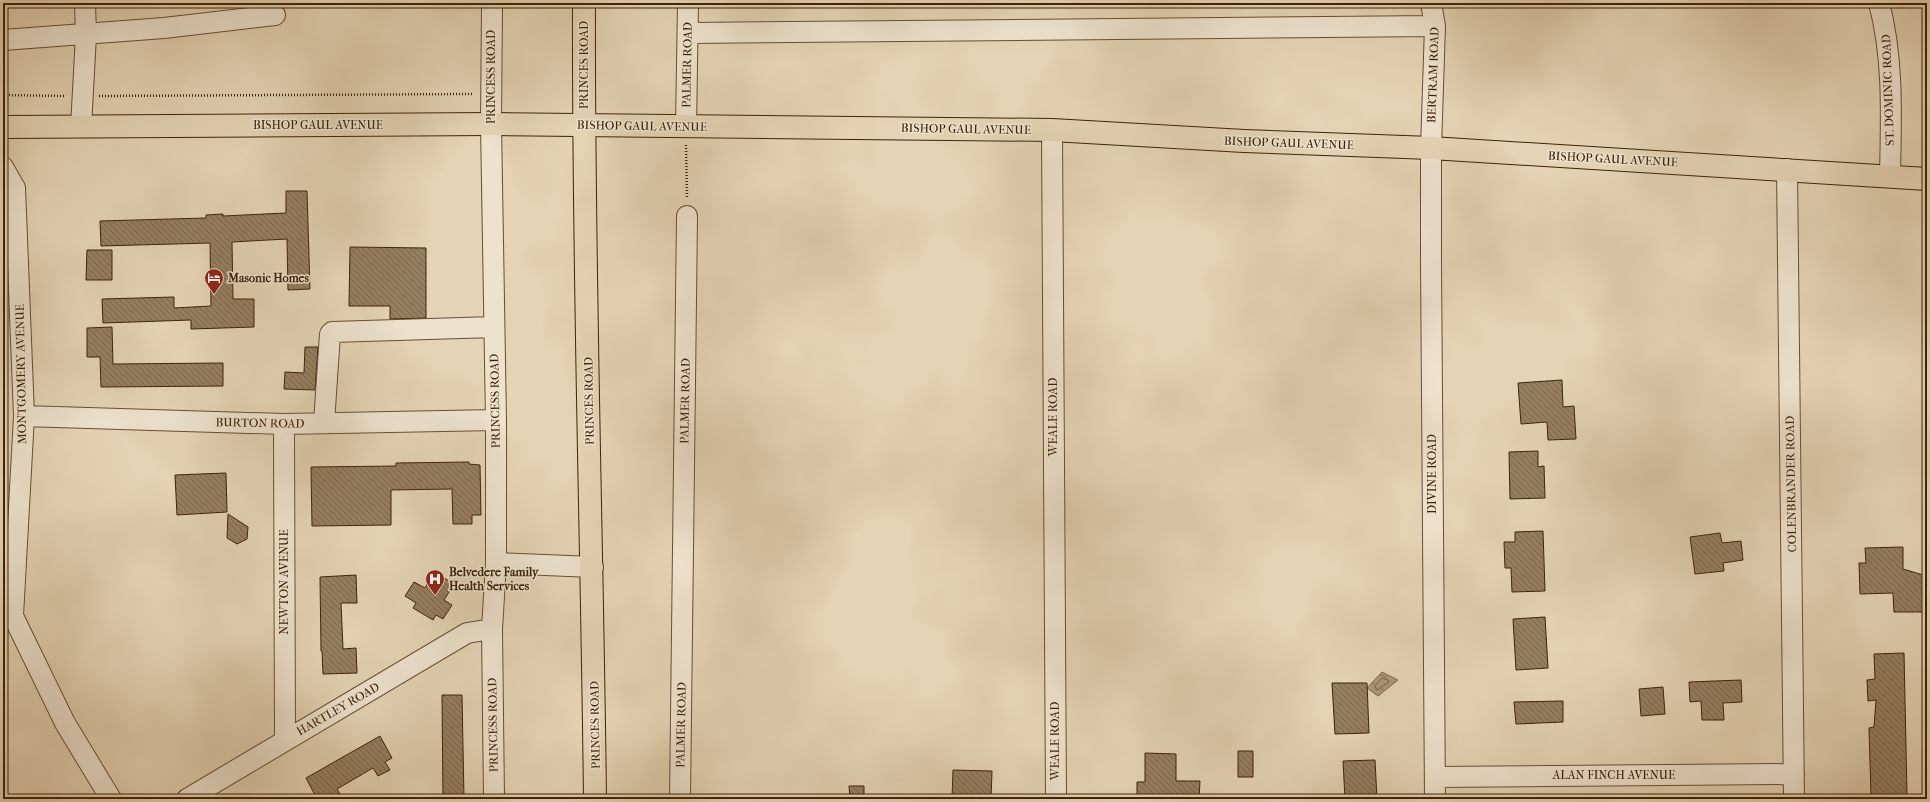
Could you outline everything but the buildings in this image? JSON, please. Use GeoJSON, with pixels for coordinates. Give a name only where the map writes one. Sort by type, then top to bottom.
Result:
{"type":"FeatureCollection","features":[{"type":"Feature","properties":{"kind":"main road","name":"PRINCES ROAD"},"geometry":{"type":"LineString","coordinates":[[584,3],[584,125],[593,567],[595,799]]}},
{"type":"Feature","properties":{"kind":"main road","name":"BISHOP GAUL AVENUE"},"geometry":{"type":"LineString","coordinates":[[3,127],[491,124],[1052,130],[1244,141],[1431,148],[1787,169],[1927,179]]}},
{"type":"Feature","properties":{"kind":"street"},"geometry":{"type":"LineString","coordinates":[[81,127],[86,34],[85,3]]}},
{"type":"Feature","properties":{"kind":"street","name":"PRINCESS ROAD"},"geometry":{"type":"LineString","coordinates":[[492,3],[491,124],[496,420],[496,563],[492,629],[494,799]]}},
{"type":"Feature","properties":{"kind":"street","name":"PALMER ROAD"},"geometry":{"type":"LineString","coordinates":[[686,127],[688,3]]}},
{"type":"Feature","properties":{"kind":"street","name":"BERTRAM ROAD"},"geometry":{"type":"LineString","coordinates":[[1431,3],[1435,26],[1431,148]]}},
{"type":"Feature","properties":{"kind":"street","name":"ST. DOMINIC ROAD"},"geometry":{"type":"LineString","coordinates":[[1880,3],[1885,25],[1890,77],[1890,177]]}},
{"type":"Feature","properties":{"kind":"street"},"geometry":{"type":"LineString","coordinates":[[3,40],[164,28],[275,14]]}},
{"type":"Feature","properties":{"kind":"street"},"geometry":{"type":"LineString","coordinates":[[688,33],[1435,26]]}},
{"type":"Feature","properties":{"kind":"street","name":"WEALE ROAD"},"geometry":{"type":"LineString","coordinates":[[1052,130],[1056,799]]}},
{"type":"Feature","properties":{"kind":"street","name":"DIVINE ROAD"},"geometry":{"type":"LineString","coordinates":[[1431,148],[1435,799]]}},
{"type":"Feature","properties":{"kind":"street","name":"MONTGOMERY AVENUE"},"geometry":{"type":"LineString","coordinates":[[3,167],[15,188],[24,416],[8,618],[65,723],[111,799]]}},
{"type":"Feature","properties":{"kind":"street","name":"COLENBRANDER ROAD"},"geometry":{"type":"LineString","coordinates":[[1787,169],[1794,799]]}},
{"type":"Feature","properties":{"kind":"street","name":"PALMER ROAD"},"geometry":{"type":"LineString","coordinates":[[680,799],[687,216]]}},
{"type":"Feature","properties":{"kind":"street"},"geometry":{"type":"LineString","coordinates":[[324,423],[330,334],[332,332],[494,327]]}},
{"type":"Feature","properties":{"kind":"street","name":"BURTON ROAD"},"geometry":{"type":"LineString","coordinates":[[24,416],[284,424],[496,420]]}},
{"type":"Feature","properties":{"kind":"street","name":"NEWTON AVENUE"},"geometry":{"type":"LineString","coordinates":[[284,424],[285,740]]}},
{"type":"Feature","properties":{"kind":"street"},"geometry":{"type":"LineString","coordinates":[[496,563],[593,567]]}},
{"type":"Feature","properties":{"kind":"street","name":"HARTLEY ROAD"},"geometry":{"type":"LineString","coordinates":[[187,799],[467,633],[492,629]]}},
{"type":"Feature","properties":{"kind":"street","name":"ALAN FINCH AVENUE"},"geometry":{"type":"LineString","coordinates":[[1435,777],[1794,774]]}},
{"type":"Feature","properties":{"kind":"path"},"geometry":{"type":"LineString","coordinates":[[3,95],[491,94]]}},
{"type":"Feature","properties":{"kind":"path"},"geometry":{"type":"LineString","coordinates":[[686,127],[687,216]]}},
{"type":"Feature","properties":{"kind":"water"},"geometry":{"type":"Polygon","coordinates":[[[1382,672],[1398,680],[1378,696],[1367,688],[1382,672]]]}},
{"type":"Feature","properties":{"kind":"place","name":"Masonic Homes"},"geometry":{"type":"Point","coordinates":[214,295]}},
{"type":"Feature","properties":{"kind":"place","name":"Belvedere Family Health Services"},"geometry":{"type":"Point","coordinates":[435,596]}}]}
